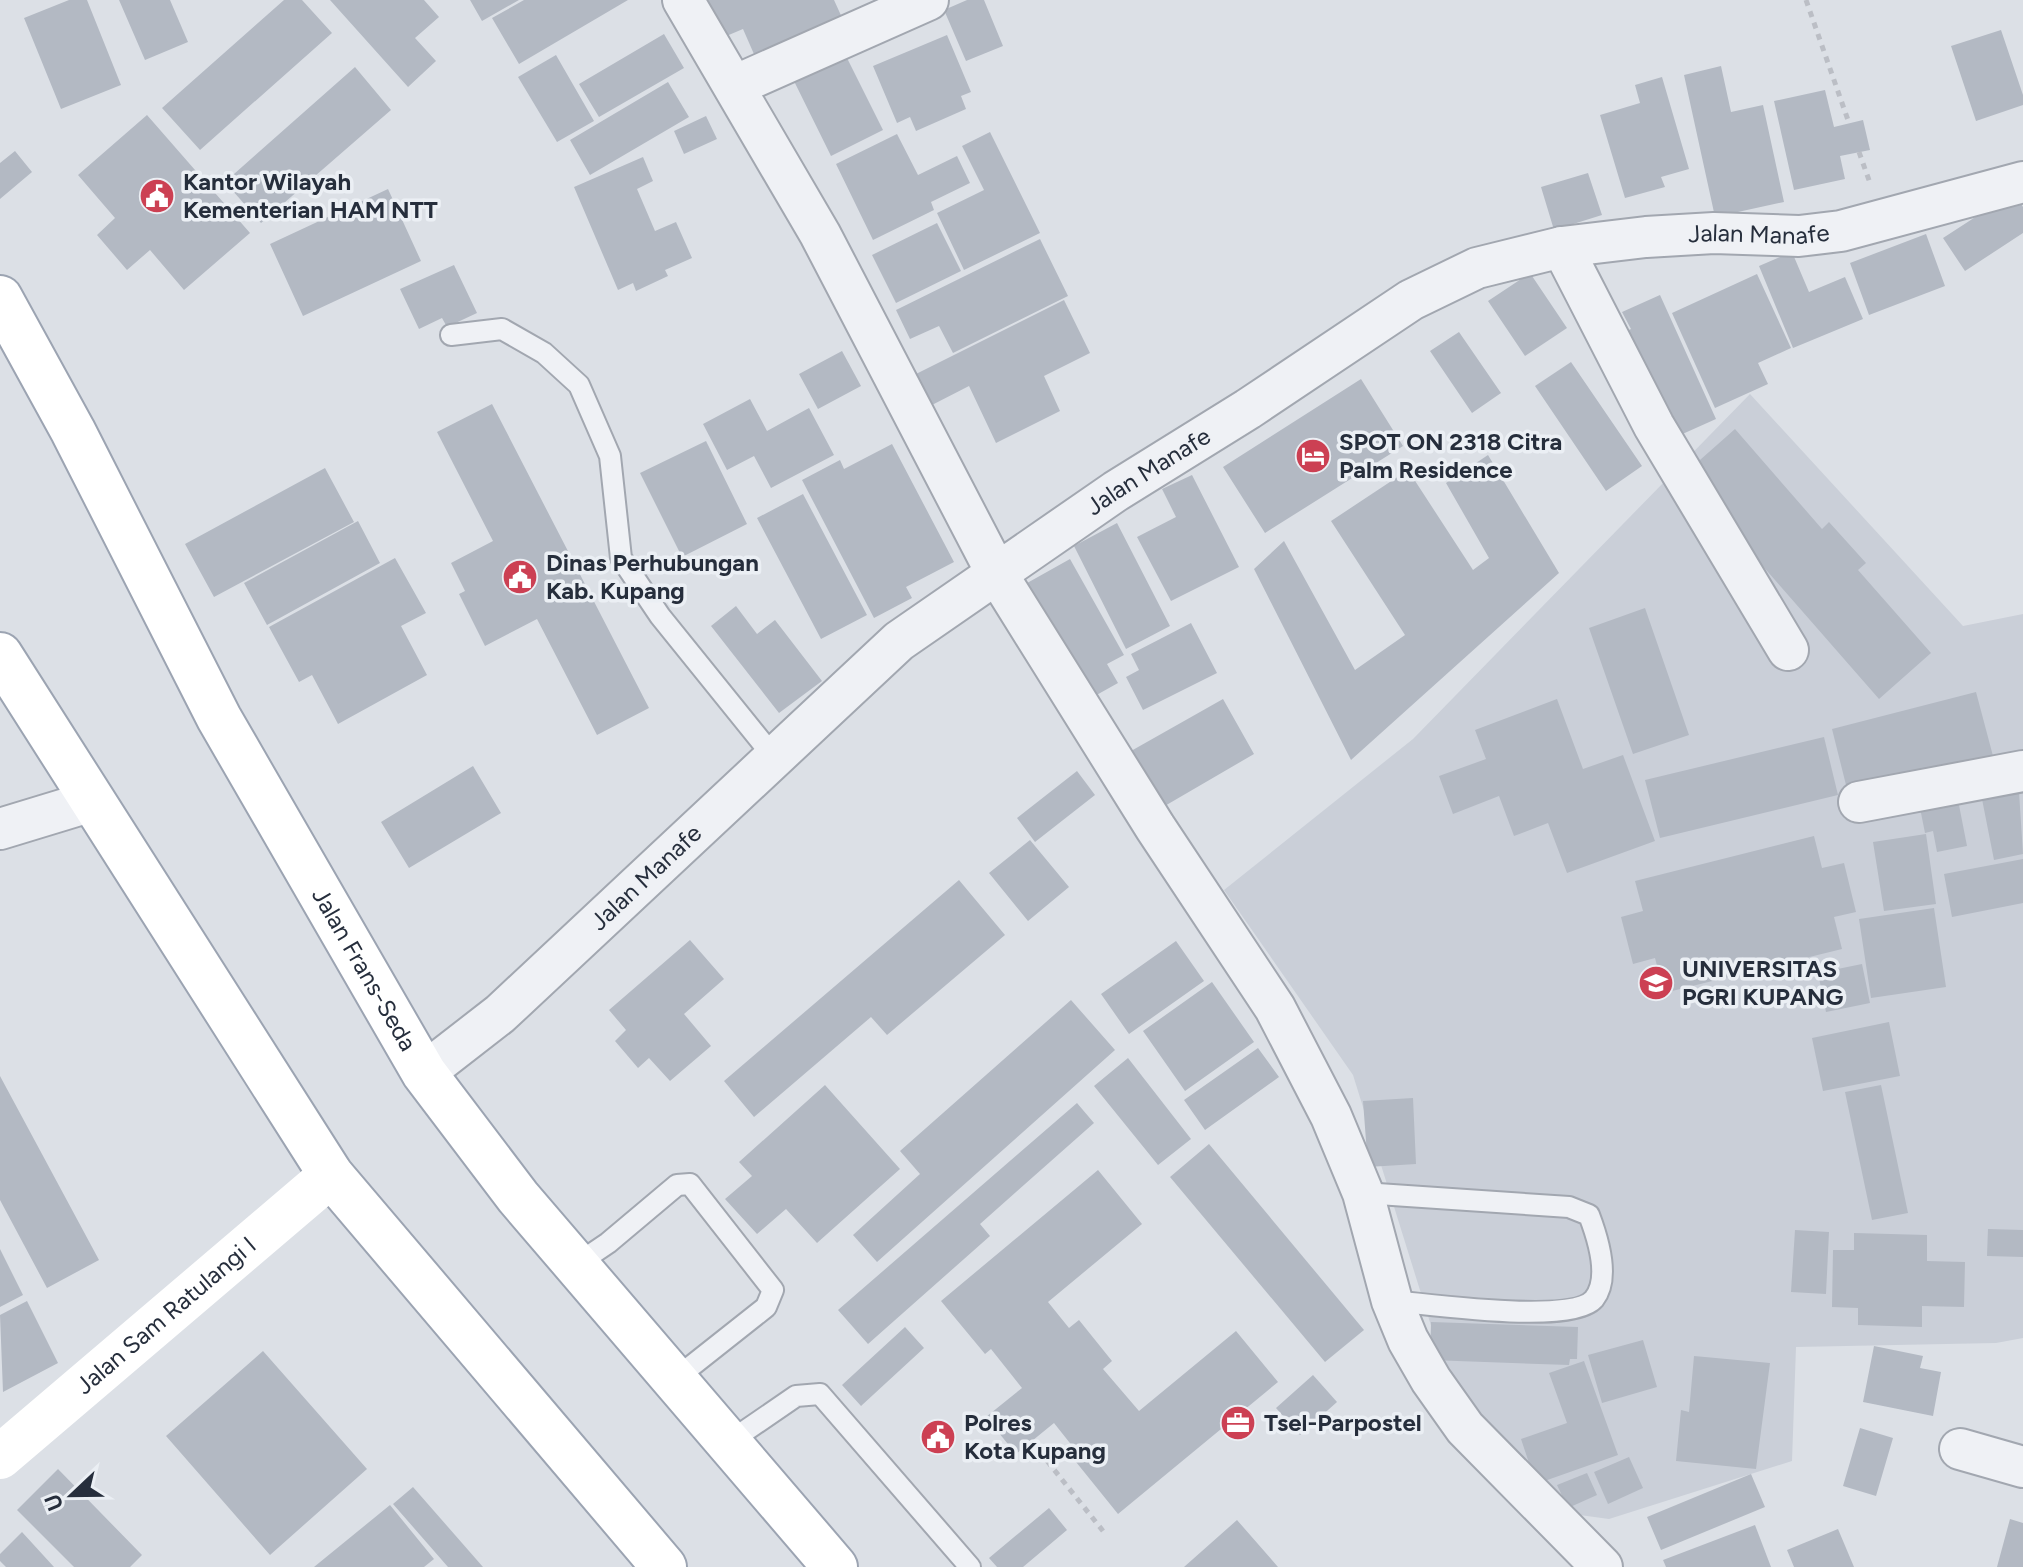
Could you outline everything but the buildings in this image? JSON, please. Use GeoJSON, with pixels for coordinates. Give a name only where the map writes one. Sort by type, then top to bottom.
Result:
{"type":"FeatureCollection","features":[{"type":"Feature","properties":{"kind":"main road","name":"Jalan Frans-Seda"},"geometry":{"type":"LineString","coordinates":[[0,298],[73,431],[219,718],[424,1073],[518,1197],[835,1567]]}},
{"type":"Feature","properties":{"kind":"main road"},"geometry":{"type":"LineString","coordinates":[[0,655],[331,1175],[664,1567]]}},
{"type":"Feature","properties":{"kind":"main road","name":"Jalan Sam Ratulangi I"},"geometry":{"type":"LineString","coordinates":[[0,1457],[331,1175]]}},
{"type":"Feature","properties":{"kind":"street"},"geometry":{"type":"LineString","coordinates":[[683,0],[820,234],[997,574],[1155,827],[1275,1008],[1331,1116],[1363,1193],[1392,1301],[1423,1367],[1465,1428],[1602,1567]]}},
{"type":"Feature","properties":{"kind":"street"},"geometry":{"type":"LineString","coordinates":[[734,86],[928,0]]}},
{"type":"Feature","properties":{"kind":"street","name":"Jalan Manafe"},"geometry":{"type":"LineString","coordinates":[[424,1073],[500,1014],[899,641],[1116,491],[1248,409],[1411,300],[1477,268],[1562,247],[1660,236],[1799,236],[1841,231],[2023,182]]}},
{"type":"Feature","properties":{"kind":"street"},"geometry":{"type":"LineString","coordinates":[[1562,247],[1654,426],[1788,650]]}},
{"type":"Feature","properties":{"kind":"street"},"geometry":{"type":"LineString","coordinates":[[1859,802],[2023,771]]}},
{"type":"Feature","properties":{"kind":"street"},"geometry":{"type":"LineString","coordinates":[[0,829],[92,801]]}},
{"type":"Feature","properties":{"kind":"street"},"geometry":{"type":"LineString","coordinates":[[1960,1449],[2023,1467]]}},
{"type":"Feature","properties":{"kind":"lane"},"geometry":{"type":"LineString","coordinates":[[451,335],[502,329],[544,353],[579,385],[610,456],[621,558],[660,616],[773,756]]}},
{"type":"Feature","properties":{"kind":"lane"},"geometry":{"type":"LineString","coordinates":[[577,1264],[608,1243],[677,1185],[690,1184],[773,1290],[766,1307],[675,1379]]}},
{"type":"Feature","properties":{"kind":"lane"},"geometry":{"type":"LineString","coordinates":[[1363,1193],[1569,1207],[1589,1215],[1597,1236],[1600,1284],[1595,1298],[1581,1309],[1511,1313],[1392,1301]]}},
{"type":"Feature","properties":{"kind":"lane"},"geometry":{"type":"LineString","coordinates":[[729,1442],[786,1401],[808,1393],[820,1394],[970,1567]]}},
{"type":"Feature","properties":{"kind":"path"},"geometry":{"type":"LineString","coordinates":[[1806,0],[1849,123]]}},
{"type":"Feature","properties":{"kind":"path"},"geometry":{"type":"LineString","coordinates":[[1032,1442],[1103,1531]]}},
{"type":"Feature","properties":{"kind":"shaded area","name":"UNIVERSITAS PGRI KUPANG"},"geometry":{"type":"Polygon","coordinates":[[[1750,394],[1963,626],[2023,614],[2023,1338],[1996,1343],[1796,1347],[1792,1461],[1609,1519],[1565,1513],[1452,1393],[1353,1075],[1224,890],[1413,739],[1750,394]]]}},
{"type":"Feature","properties":{"kind":"place","name":"Kantor Wilayah Kementerian HAM NTT"},"geometry":{"type":"Point","coordinates":[157,196]}},
{"type":"Feature","properties":{"kind":"place","name":"SPOT ON 2318 Citra Palm Residence"},"geometry":{"type":"Point","coordinates":[1313,456]}},
{"type":"Feature","properties":{"kind":"place","name":"Dinas Perhubungan Kab. Kupang"},"geometry":{"type":"Point","coordinates":[520,577]}},
{"type":"Feature","properties":{"kind":"place","name":"UNIVERSITAS PGRI KUPANG"},"geometry":{"type":"Point","coordinates":[1656,983]}},
{"type":"Feature","properties":{"kind":"place","name":"Tsel-Parpostel"},"geometry":{"type":"Point","coordinates":[1238,1423]}},
{"type":"Feature","properties":{"kind":"place","name":"Polres Kota Kupang"},"geometry":{"type":"Point","coordinates":[938,1437]}}]}
